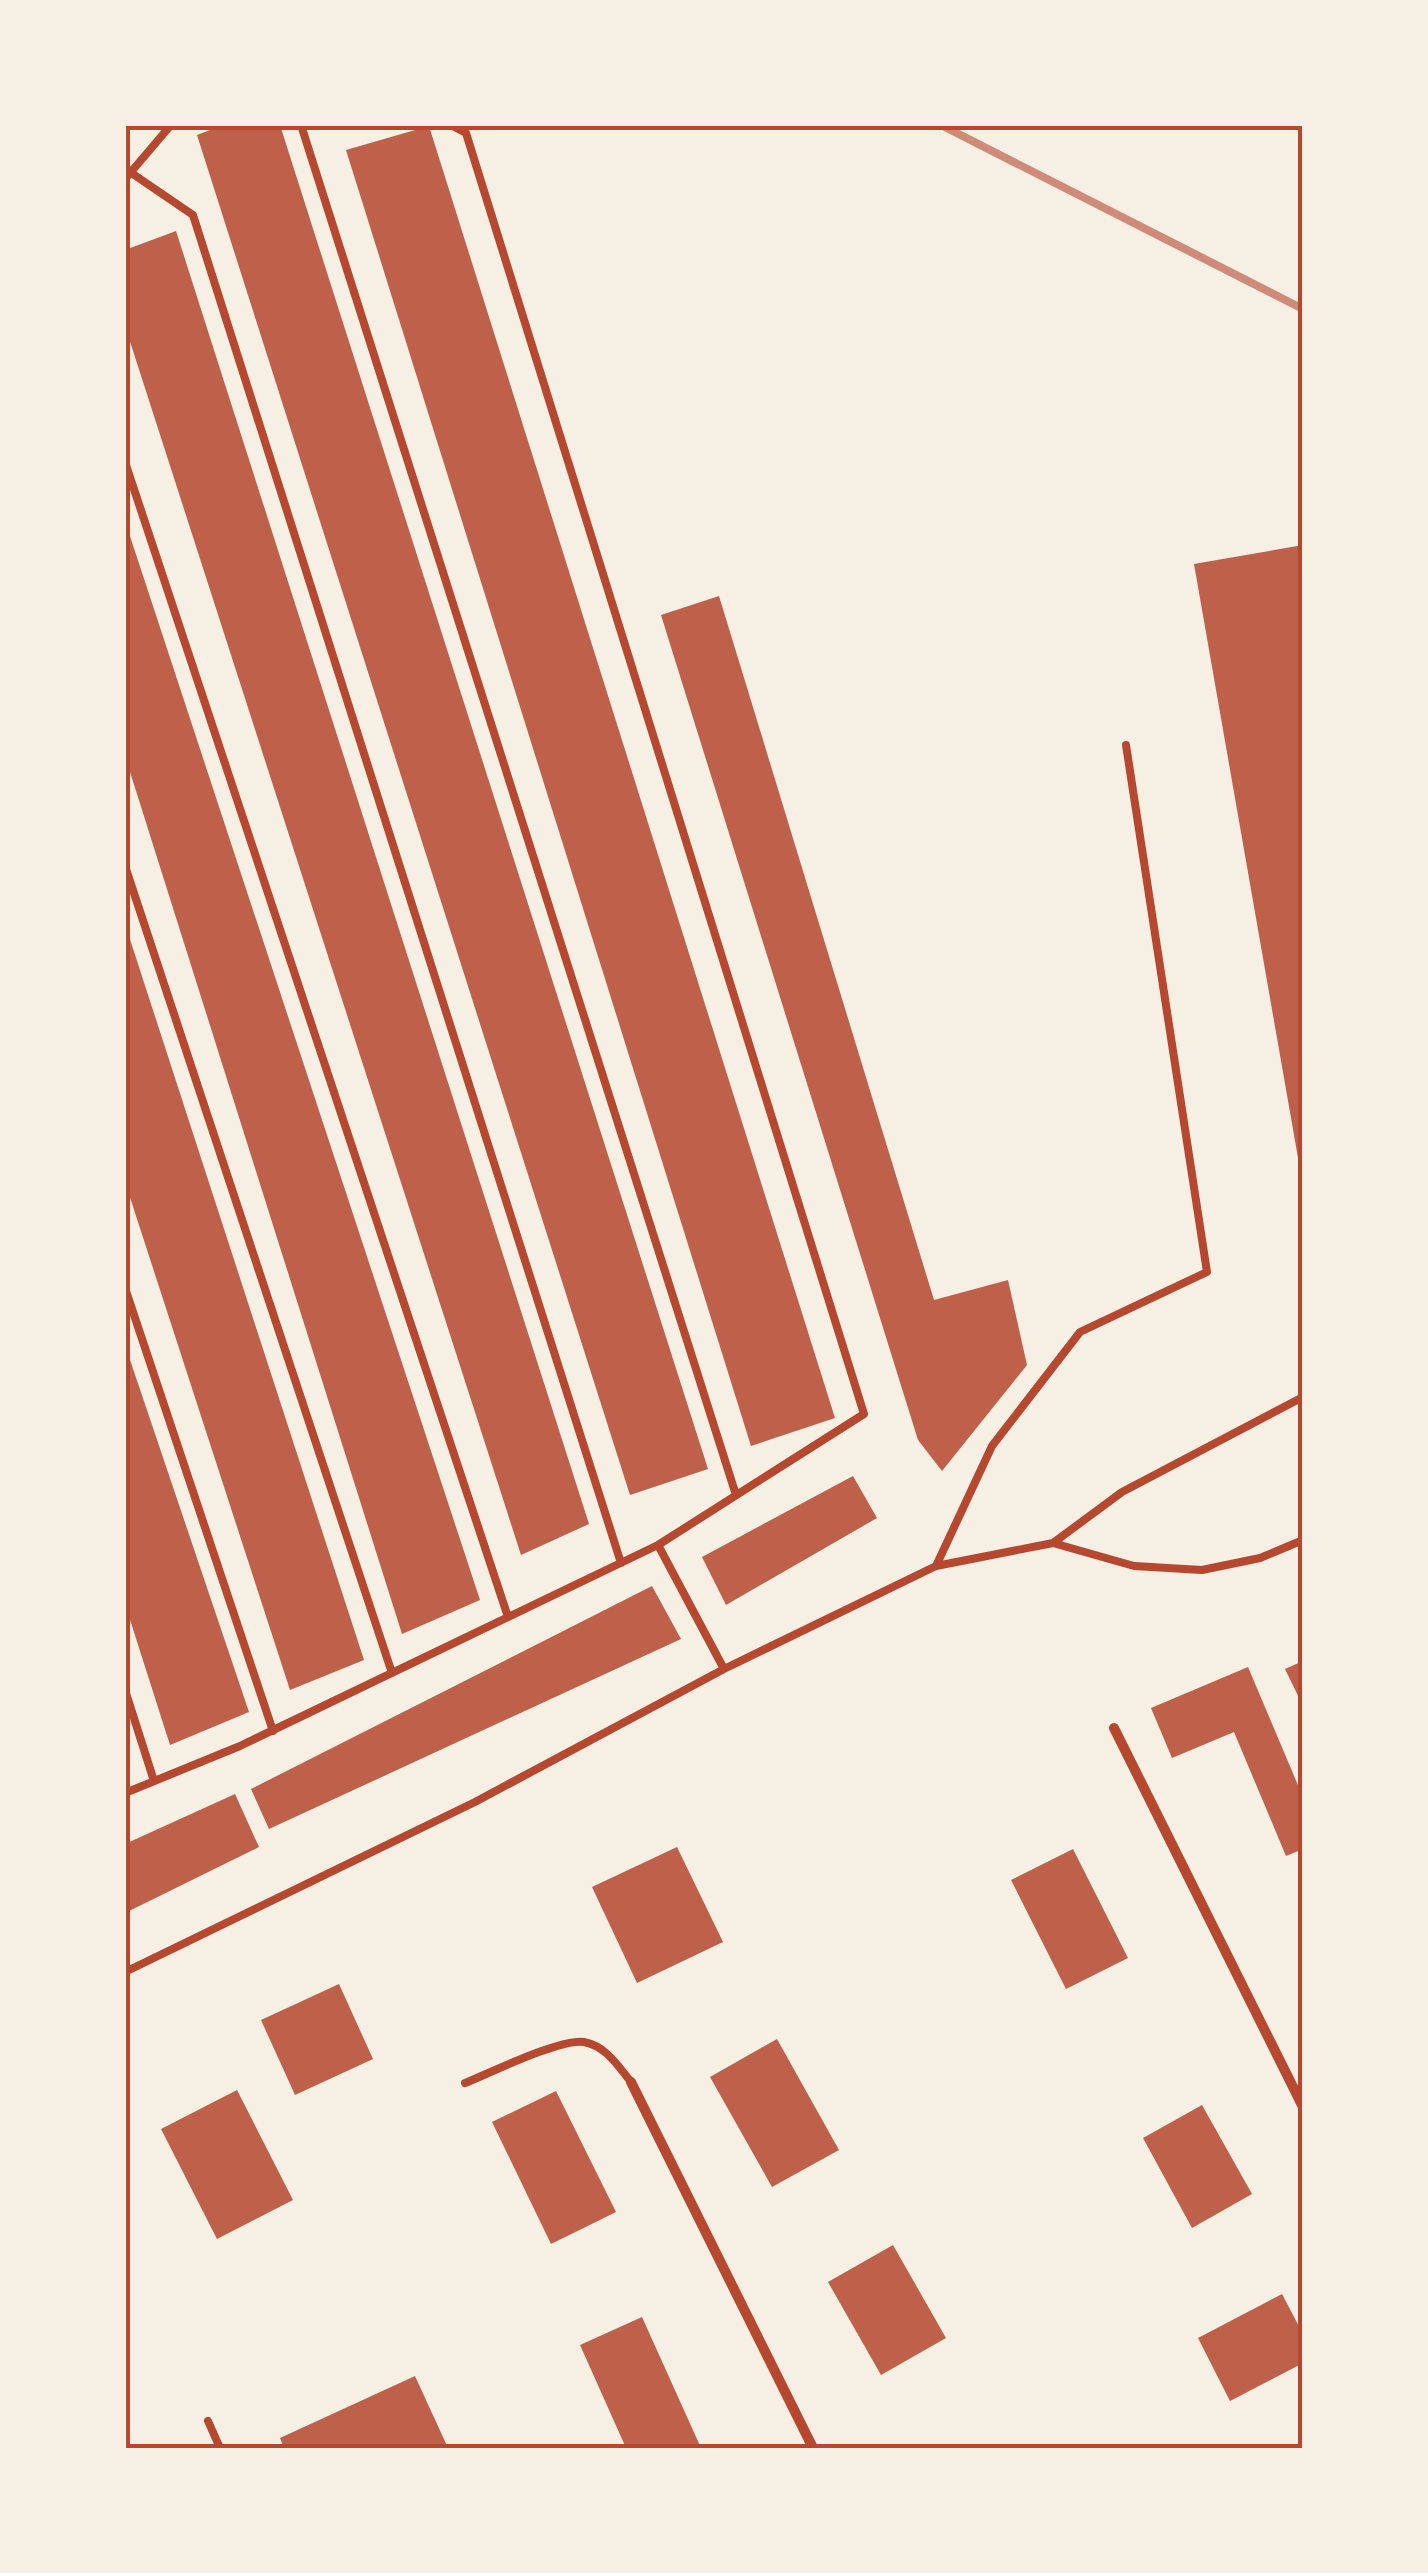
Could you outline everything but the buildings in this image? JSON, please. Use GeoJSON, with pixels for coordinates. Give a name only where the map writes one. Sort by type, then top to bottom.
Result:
{"type":"FeatureCollection","features":[{"type":"Feature","properties":{"kind":"street"},"geometry":{"type":"LineString","coordinates":[[1114,1728],[1303,2107]]}},
{"type":"Feature","properties":{"kind":"street"},"geometry":{"type":"LineString","coordinates":[[631,2082],[813,2448]]}},
{"type":"Feature","properties":{"kind":"lane"},"geometry":{"type":"LineString","coordinates":[[172,125],[128,175],[193,214],[621,1563]]}},
{"type":"Feature","properties":{"kind":"lane"},"geometry":{"type":"LineString","coordinates":[[302,125],[736,1495]]}},
{"type":"Feature","properties":{"kind":"lane"},"geometry":{"type":"LineString","coordinates":[[125,1793],[273,1731],[658,1545],[864,1414],[466,134],[451,125]]}},
{"type":"Feature","properties":{"kind":"lane"},"geometry":{"type":"LineString","coordinates":[[125,462],[508,1618]]}},
{"type":"Feature","properties":{"kind":"lane"},"geometry":{"type":"LineString","coordinates":[[936,1566],[992,1446],[1080,1332],[1207,1272],[1126,745]]}},
{"type":"Feature","properties":{"kind":"lane"},"geometry":{"type":"LineString","coordinates":[[125,866],[392,1674]]}},
{"type":"Feature","properties":{"kind":"lane"},"geometry":{"type":"LineString","coordinates":[[125,1288],[273,1731]]}},
{"type":"Feature","properties":{"kind":"lane"},"geometry":{"type":"LineString","coordinates":[[125,1972],[475,1802],[724,1669],[936,1566],[1052,1543],[1122,1492],[1303,1398]]}},
{"type":"Feature","properties":{"kind":"lane"},"geometry":{"type":"LineString","coordinates":[[1052,1543],[1134,1566],[1202,1570],[1260,1558],[1303,1540]]}},
{"type":"Feature","properties":{"kind":"lane"},"geometry":{"type":"LineString","coordinates":[[658,1545],[724,1669]]}},
{"type":"Feature","properties":{"kind":"lane"},"geometry":{"type":"LineString","coordinates":[[125,1690],[154,1781]]}},
{"type":"Feature","properties":{"kind":"lane"},"geometry":{"type":"LineString","coordinates":[[465,2084],[554,2047],[583,2042],[609,2054],[631,2082]]}},
{"type":"Feature","properties":{"kind":"lane"},"geometry":{"type":"LineString","coordinates":[[208,2421],[220,2448]]}},
{"type":"Feature","properties":{"kind":"railway"},"geometry":{"type":"LineString","coordinates":[[941,125],[1303,309]]}}]}
